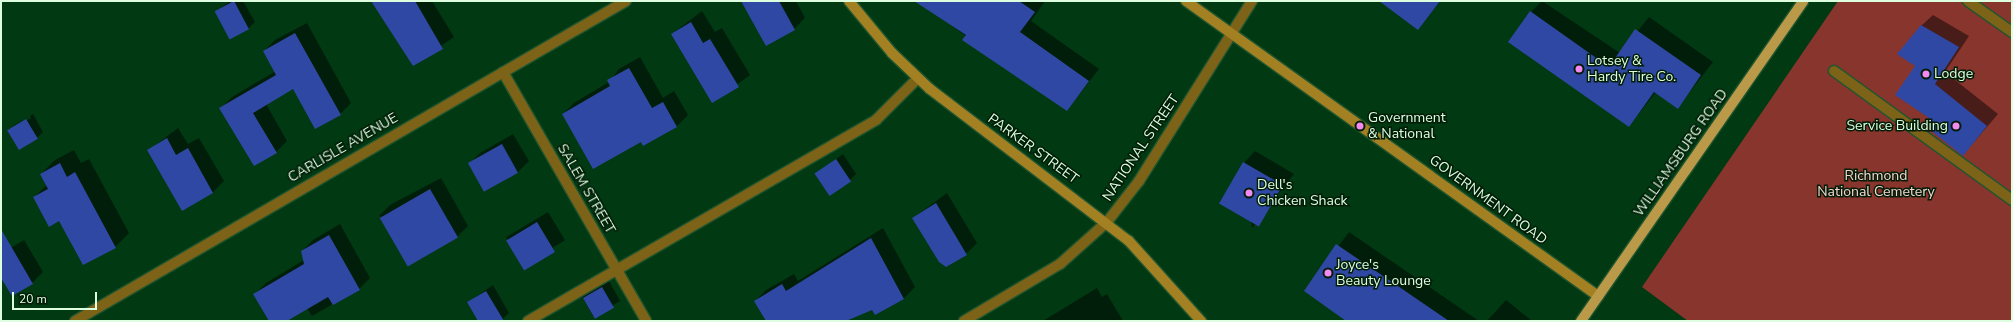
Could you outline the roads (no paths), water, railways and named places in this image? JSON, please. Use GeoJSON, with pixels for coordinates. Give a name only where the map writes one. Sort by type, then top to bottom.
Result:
{"type":"FeatureCollection","features":[{"type":"Feature","properties":{"kind":"main road","name":"PARKER STREET"},"geometry":{"type":"LineString","coordinates":[[849,1],[918,78],[1107,222],[1200,321]]}},
{"type":"Feature","properties":{"kind":"main road","name":"GOVERNMENT ROAD"},"geometry":{"type":"LineString","coordinates":[[1186,1],[1598,296]]}},
{"type":"Feature","properties":{"kind":"main road","name":"WILLIAMSBURG ROAD"},"geometry":{"type":"LineString","coordinates":[[1581,321],[1803,1]]}},
{"type":"Feature","properties":{"kind":"street","name":"CARLISLE AVENUE"},"geometry":{"type":"LineString","coordinates":[[75,321],[626,1]]}},
{"type":"Feature","properties":{"kind":"street","name":"NATIONAL STREET"},"geometry":{"type":"LineString","coordinates":[[964,321],[1060,264],[1107,222],[1139,182],[1233,35],[1252,1]]}},
{"type":"Feature","properties":{"kind":"street"},"geometry":{"type":"LineString","coordinates":[[1968,1],[2012,32]]}},
{"type":"Feature","properties":{"kind":"street"},"geometry":{"type":"LineString","coordinates":[[1834,71],[2012,200]]}},
{"type":"Feature","properties":{"kind":"street","name":"SALEM STREET"},"geometry":{"type":"LineString","coordinates":[[503,72],[646,321]]}},
{"type":"Feature","properties":{"kind":"street"},"geometry":{"type":"LineString","coordinates":[[528,321],[876,120],[918,78]]}},
{"type":"Feature","properties":{"kind":"place","name":"Lotsey & Hardy Tire Co."},"geometry":{"type":"Point","coordinates":[1579,69]}},
{"type":"Feature","properties":{"kind":"place","name":"Lodge"},"geometry":{"type":"Point","coordinates":[1926,74]}},
{"type":"Feature","properties":{"kind":"place","name":"Government & National"},"geometry":{"type":"Point","coordinates":[1360,126]}},
{"type":"Feature","properties":{"kind":"place","name":"Service Building"},"geometry":{"type":"Point","coordinates":[1956,126]}},
{"type":"Feature","properties":{"kind":"place","name":"Dell's Chicken Shack"},"geometry":{"type":"Point","coordinates":[1249,193]}},
{"type":"Feature","properties":{"kind":"place","name":"Joyce's Beauty Lounge"},"geometry":{"type":"Point","coordinates":[1328,273]}},
{"type":"Feature","properties":{"kind":"park label","name":"Richmond National Cemetery"},"geometry":{"type":"Point","coordinates":[1876,184]}}]}
